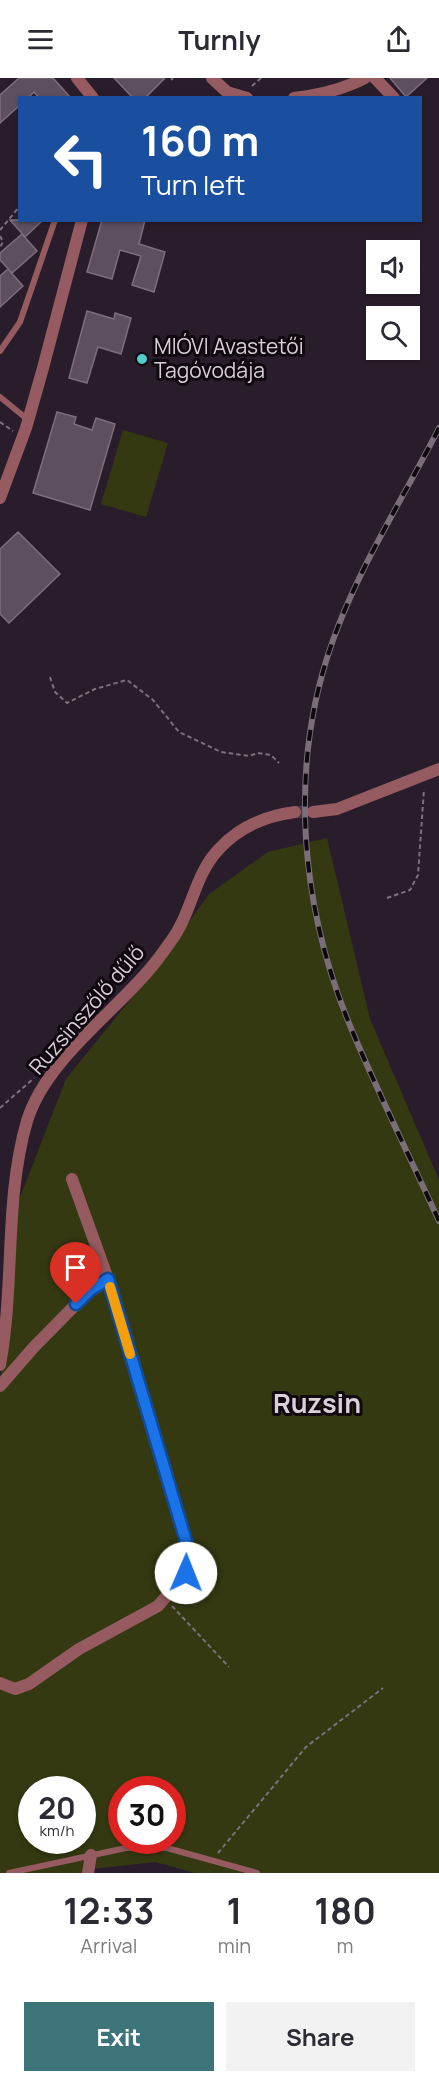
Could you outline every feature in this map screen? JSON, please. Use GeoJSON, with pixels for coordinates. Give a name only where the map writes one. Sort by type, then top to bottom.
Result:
{"type":"FeatureCollection","features":[{"type":"Feature","properties":{"kind":"street"},"geometry":{"type":"LineString","coordinates":[[77,78],[91,96]]}},
{"type":"Feature","properties":{"kind":"street"},"geometry":{"type":"LineString","coordinates":[[212,78],[227,92],[240,96]]}},
{"type":"Feature","properties":{"kind":"street"},"geometry":{"type":"LineString","coordinates":[[308,96],[349,92],[365,78]]}},
{"type":"Feature","properties":{"kind":"street"},"geometry":{"type":"LineString","coordinates":[[375,78],[391,96]]}},
{"type":"Feature","properties":{"kind":"street"},"geometry":{"type":"LineString","coordinates":[[0,498],[43,368],[80,222]]}},
{"type":"Feature","properties":{"kind":"street"},"geometry":{"type":"LineString","coordinates":[[313,812],[337,809],[439,769]]}},
{"type":"Feature","properties":{"kind":"street","name":"Ruzsinszőlő dűlő"},"geometry":{"type":"LineString","coordinates":[[0,1365],[7,1327],[15,1168],[28,1119],[42,1090],[65,1058],[149,970],[178,932],[201,871],[219,849],[246,826],[279,814],[295,812]]}},
{"type":"Feature","properties":{"kind":"street"},"geometry":{"type":"LineString","coordinates":[[0,1683],[15,1689],[28,1684],[79,1649],[158,1606],[186,1573],[191,1558],[108,1279],[72,1179]]}},
{"type":"Feature","properties":{"kind":"street"},"geometry":{"type":"LineString","coordinates":[[0,1386],[33,1348],[90,1290],[108,1279]]}},
{"type":"Feature","properties":{"kind":"street"},"geometry":{"type":"LineString","coordinates":[[88,1873],[91,1855]]}},
{"type":"Feature","properties":{"kind":"lane"},"geometry":{"type":"LineString","coordinates":[[0,351],[20,322],[54,222]]}},
{"type":"Feature","properties":{"kind":"lane"},"geometry":{"type":"LineString","coordinates":[[0,397],[27,419]]}},
{"type":"Feature","properties":{"kind":"lane"},"geometry":{"type":"LineString","coordinates":[[9,1873],[126,1848],[167,1848],[257,1873]]}},
{"type":"Feature","properties":{"kind":"path"},"geometry":{"type":"LineString","coordinates":[[0,230],[18,208]]}},
{"type":"Feature","properties":{"kind":"path"},"geometry":{"type":"LineString","coordinates":[[0,236],[3,242],[0,247]]}},
{"type":"Feature","properties":{"kind":"path"},"geometry":{"type":"LineString","coordinates":[[0,422],[14,432]]}},
{"type":"Feature","properties":{"kind":"path"},"geometry":{"type":"LineString","coordinates":[[50,677],[55,692],[67,703],[95,689],[127,680],[153,700],[179,732],[221,752],[249,756],[258,753],[271,755],[279,763]]}},
{"type":"Feature","properties":{"kind":"path"},"geometry":{"type":"LineString","coordinates":[[387,898],[410,890],[418,875],[425,774]]}},
{"type":"Feature","properties":{"kind":"path"},"geometry":{"type":"LineString","coordinates":[[0,1108],[37,1075]]}},
{"type":"Feature","properties":{"kind":"path"},"geometry":{"type":"LineString","coordinates":[[158,1606],[174,1606],[229,1667]]}},
{"type":"Feature","properties":{"kind":"path"},"geometry":{"type":"LineString","coordinates":[[211,1859],[306,1748],[383,1688]]}},
{"type":"Feature","properties":{"kind":"green space"},"geometry":{"type":"Polygon","coordinates":[[[123,430],[168,443],[146,517],[101,504],[123,430]]]}},
{"type":"Feature","properties":{"kind":"green space"},"geometry":{"type":"Polygon","coordinates":[[[327,838],[370,1019],[439,1180],[439,1873],[195,1873],[155,1862],[84,1870],[83,1873],[0,1873],[0,1377],[11,1330],[12,1218],[66,1079],[159,964],[209,894],[268,852],[327,838]]]}},
{"type":"Feature","properties":{"kind":"building"},"geometry":{"type":"Polygon","coordinates":[[[19,78],[53,78],[69,96],[37,96],[34,92],[30,96],[18,96],[18,107],[0,123],[0,95],[19,78]]]}},
{"type":"Feature","properties":{"kind":"building"},"geometry":{"type":"Polygon","coordinates":[[[114,78],[165,78],[147,96],[131,96],[114,78]]]}},
{"type":"Feature","properties":{"kind":"building"},"geometry":{"type":"Polygon","coordinates":[[[390,78],[427,78],[407,96],[390,78]]]}},
{"type":"Feature","properties":{"kind":"building"},"geometry":{"type":"Polygon","coordinates":[[[10,220],[41,222],[25,237],[10,220]]]}},
{"type":"Feature","properties":{"kind":"building"},"geometry":{"type":"Polygon","coordinates":[[[101,222],[144,222],[139,244],[165,252],[154,292],[132,285],[141,256],[120,250],[112,279],[87,272],[101,222]]]}},
{"type":"Feature","properties":{"kind":"building"},"geometry":{"type":"Polygon","coordinates":[[[22,234],[37,251],[12,273],[0,260],[0,253],[22,234]]]}},
{"type":"Feature","properties":{"kind":"building"},"geometry":{"type":"Polygon","coordinates":[[[8,269],[23,286],[0,307],[0,276],[8,269]]]}},
{"type":"Feature","properties":{"kind":"building"},"geometry":{"type":"Polygon","coordinates":[[[87,311],[114,319],[115,313],[131,318],[121,354],[98,347],[87,383],[69,378],[87,311]]]}},
{"type":"Feature","properties":{"kind":"building"},"geometry":{"type":"Polygon","coordinates":[[[57,412],[76,417],[74,424],[92,430],[96,418],[115,424],[90,510],[33,493],[57,412]]]}},
{"type":"Feature","properties":{"kind":"building"},"geometry":{"type":"Polygon","coordinates":[[[18,532],[60,574],[9,623],[0,614],[0,549],[18,532]]]}},
{"type":"Feature","properties":{"kind":"tunnel"},"geometry":{"type":"LineString","coordinates":[[295,812],[313,812]]}},
{"type":"Feature","properties":{"kind":"railway"},"geometry":{"type":"LineString","coordinates":[[439,428],[368,561],[332,643],[318,690],[309,739],[305,788],[306,837],[311,886],[320,934],[334,982],[361,1052],[439,1221]]}},
{"type":"Feature","properties":{"kind":"slow traffic"},"geometry":{"type":"LineString","coordinates":[[110,1287],[130,1354]]}},
{"type":"Feature","properties":{"kind":"place","name":"MIÓVI Avastetői Tagóvodája"},"geometry":{"type":"Point","coordinates":[142,359]}},
{"type":"Feature","properties":{"kind":"district","name":"Ruzsin"},"geometry":{"type":"Point","coordinates":[317,1404]}},
{"type":"Feature","properties":{"kind":"route"},"geometry":{"type":"LineString","coordinates":[[76,1304],[90,1290],[108,1279],[191,1558],[186,1573]]}}]}
